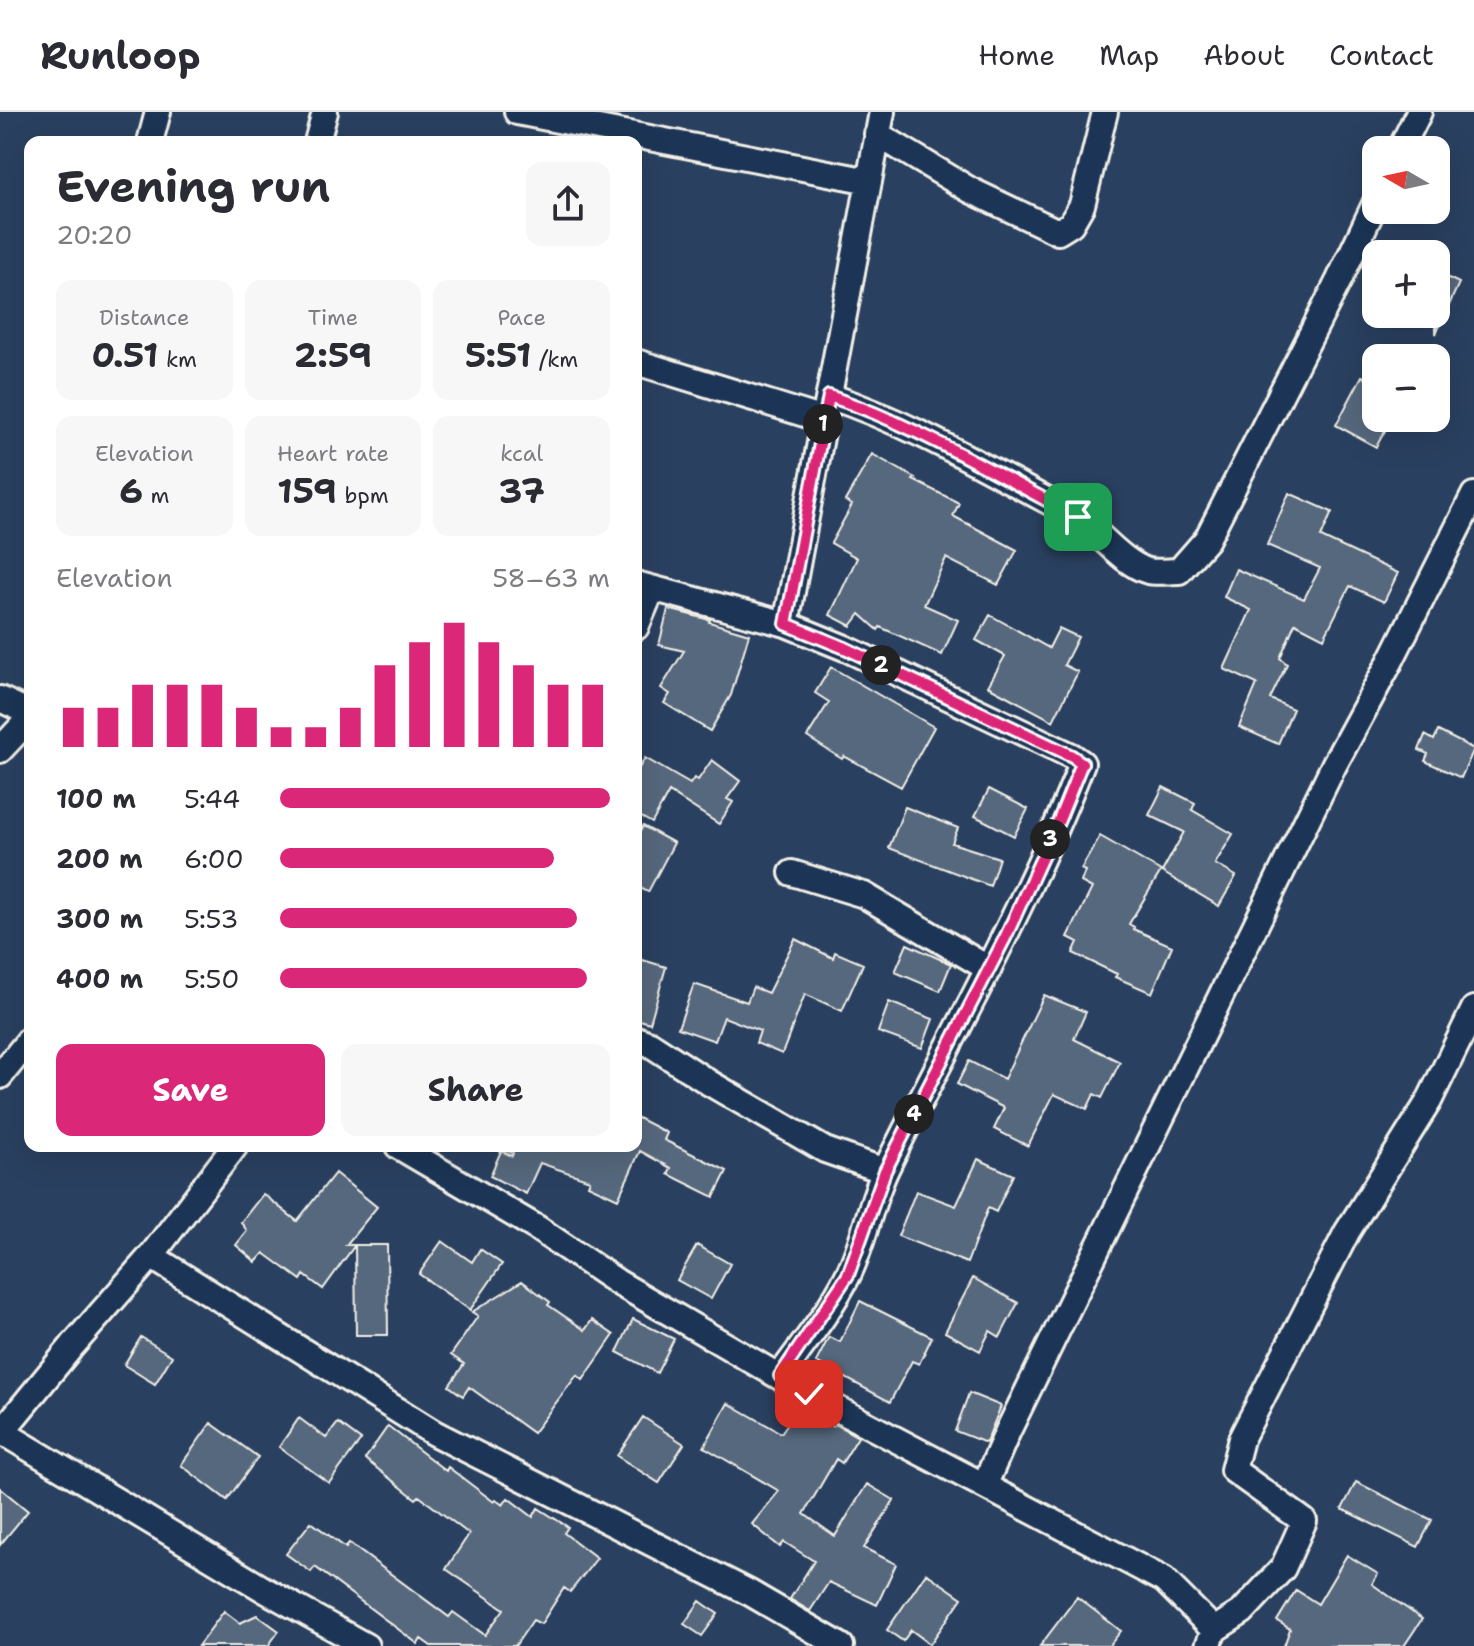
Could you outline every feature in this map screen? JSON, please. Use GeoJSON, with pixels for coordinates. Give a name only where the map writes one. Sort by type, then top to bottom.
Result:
{"type":"FeatureCollection","features":[{"type":"Feature","properties":{"kind":"street"},"geometry":{"type":"LineString","coordinates":[[152,136],[158,112]]}},
{"type":"Feature","properties":{"kind":"street"},"geometry":{"type":"LineString","coordinates":[[319,136],[325,112]]}},
{"type":"Feature","properties":{"kind":"street"},"geometry":{"type":"LineString","coordinates":[[517,112],[639,136]]}},
{"type":"Feature","properties":{"kind":"street"},"geometry":{"type":"LineString","coordinates":[[786,624],[880,123],[970,190],[1058,232],[1071,224],[1082,205],[1105,112]]}},
{"type":"Feature","properties":{"kind":"street"},"geometry":{"type":"LineString","coordinates":[[1407,136],[1419,112]]}},
{"type":"Feature","properties":{"kind":"street"},"geometry":{"type":"LineString","coordinates":[[642,137],[869,181]]}},
{"type":"Feature","properties":{"kind":"street"},"geometry":{"type":"LineString","coordinates":[[829,396],[866,408],[904,426],[1078,517],[1124,559],[1148,571],[1179,571],[1207,539],[1366,224]]}},
{"type":"Feature","properties":{"kind":"street"},"geometry":{"type":"LineString","coordinates":[[642,364],[824,420]]}},
{"type":"Feature","properties":{"kind":"street"},"geometry":{"type":"LineString","coordinates":[[985,1484],[1008,1431],[1334,765],[1474,495]]}},
{"type":"Feature","properties":{"kind":"street"},"geometry":{"type":"LineString","coordinates":[[644,586],[786,624],[859,654],[1082,763],[1059,820],[989,969],[885,1171],[848,1275],[780,1376]]}},
{"type":"Feature","properties":{"kind":"street"},"geometry":{"type":"LineString","coordinates":[[0,699],[24,712]]}},
{"type":"Feature","properties":{"kind":"street"},"geometry":{"type":"LineString","coordinates":[[0,750],[24,722]]}},
{"type":"Feature","properties":{"kind":"street"},"geometry":{"type":"LineString","coordinates":[[792,873],[864,895],[989,969]]}},
{"type":"Feature","properties":{"kind":"street"},"geometry":{"type":"LineString","coordinates":[[408,1152],[537,1228],[617,1282],[809,1394],[1164,1580],[1211,1638],[1242,1612],[1283,1568],[1304,1521],[1233,1470],[1241,1439],[1347,1232],[1429,1101],[1474,1009]]}},
{"type":"Feature","properties":{"kind":"street"},"geometry":{"type":"LineString","coordinates":[[642,1041],[825,1150],[885,1171]]}},
{"type":"Feature","properties":{"kind":"street"},"geometry":{"type":"LineString","coordinates":[[0,1076],[24,1046]]}},
{"type":"Feature","properties":{"kind":"street"},"geometry":{"type":"LineString","coordinates":[[230,1152],[151,1256],[1,1433],[265,1590],[366,1646]]}},
{"type":"Feature","properties":{"kind":"street"},"geometry":{"type":"LineString","coordinates":[[151,1256],[434,1433],[750,1593],[841,1646]]}},
{"type":"Feature","properties":{"kind":"building"},"geometry":{"type":"Polygon","coordinates":[[[1450,279],[1459,283],[1450,303],[1450,279]]]}},
{"type":"Feature","properties":{"kind":"building"},"geometry":{"type":"Polygon","coordinates":[[[1362,376],[1362,432],[1384,432],[1376,447],[1336,425],[1362,376]]]}},
{"type":"Feature","properties":{"kind":"building"},"geometry":{"type":"Polygon","coordinates":[[[872,454],[915,478],[913,480],[959,503],[953,516],[1017,550],[998,585],[946,558],[924,605],[958,620],[942,655],[880,627],[878,630],[860,614],[851,626],[830,615],[857,558],[831,543],[852,505],[845,501],[872,454]]]}},
{"type":"Feature","properties":{"kind":"building"},"geometry":{"type":"Polygon","coordinates":[[[1289,493],[1332,512],[1321,537],[1398,573],[1384,602],[1350,586],[1324,638],[1295,623],[1280,658],[1287,664],[1270,699],[1293,709],[1278,744],[1239,727],[1257,684],[1224,669],[1251,610],[1224,597],[1236,569],[1304,599],[1320,568],[1267,545],[1289,493]]]}},
{"type":"Feature","properties":{"kind":"building"},"geometry":{"type":"Polygon","coordinates":[[[668,609],[749,634],[731,695],[710,731],[664,703],[670,694],[661,688],[684,651],[659,645],[668,609]]]}},
{"type":"Feature","properties":{"kind":"building"},"geometry":{"type":"Polygon","coordinates":[[[990,615],[1049,648],[1059,628],[1078,637],[1064,665],[1078,672],[1053,721],[988,686],[1005,656],[976,640],[990,615]]]}},
{"type":"Feature","properties":{"kind":"building"},"geometry":{"type":"Polygon","coordinates":[[[831,667],[934,727],[901,787],[844,756],[842,759],[807,737],[829,702],[815,693],[831,667]]]}},
{"type":"Feature","properties":{"kind":"building"},"geometry":{"type":"Polygon","coordinates":[[[1438,731],[1474,749],[1461,778],[1425,761],[1428,754],[1419,750],[1425,735],[1434,740],[1438,731]]]}},
{"type":"Feature","properties":{"kind":"building"},"geometry":{"type":"Polygon","coordinates":[[[645,758],[690,784],[694,778],[698,780],[712,760],[740,781],[727,799],[733,802],[719,824],[669,792],[652,823],[642,817],[642,763],[645,758]]]}},
{"type":"Feature","properties":{"kind":"building"},"geometry":{"type":"Polygon","coordinates":[[[1163,787],[1195,803],[1192,810],[1233,834],[1215,864],[1236,876],[1219,906],[1162,872],[1184,832],[1149,815],[1163,787]]]}},
{"type":"Feature","properties":{"kind":"building"},"geometry":{"type":"Polygon","coordinates":[[[989,789],[1028,809],[1014,836],[975,816],[989,789]]]}},
{"type":"Feature","properties":{"kind":"building"},"geometry":{"type":"Polygon","coordinates":[[[905,807],[958,828],[952,843],[999,858],[990,886],[889,848],[905,807]]]}},
{"type":"Feature","properties":{"kind":"building"},"geometry":{"type":"Polygon","coordinates":[[[642,828],[674,843],[648,892],[642,889],[642,828]]]}},
{"type":"Feature","properties":{"kind":"building"},"geometry":{"type":"Polygon","coordinates":[[[1100,836],[1161,871],[1129,924],[1133,929],[1172,946],[1152,993],[1115,977],[1117,974],[1073,953],[1078,942],[1068,937],[1092,888],[1081,882],[1085,871],[1081,869],[1100,836]]]}},
{"type":"Feature","properties":{"kind":"building"},"geometry":{"type":"Polygon","coordinates":[[[795,939],[833,958],[835,952],[863,964],[842,1011],[805,994],[782,1054],[756,1043],[760,1031],[724,1017],[715,1041],[678,1028],[694,984],[747,1002],[753,987],[768,993],[795,939]]]}},
{"type":"Feature","properties":{"kind":"building"},"geometry":{"type":"Polygon","coordinates":[[[907,944],[951,964],[940,991],[895,972],[907,944]]]}},
{"type":"Feature","properties":{"kind":"building"},"geometry":{"type":"Polygon","coordinates":[[[642,960],[666,967],[650,1023],[642,1021],[642,960]]]}},
{"type":"Feature","properties":{"kind":"building"},"geometry":{"type":"Polygon","coordinates":[[[1044,995],[1086,1012],[1074,1039],[1120,1062],[1102,1098],[1094,1094],[1087,1109],[1054,1094],[1028,1146],[994,1129],[1004,1108],[957,1084],[969,1061],[1004,1079],[1044,995]]]}},
{"type":"Feature","properties":{"kind":"building"},"geometry":{"type":"Polygon","coordinates":[[[889,1002],[933,1019],[922,1048],[878,1032],[889,1002]]]}},
{"type":"Feature","properties":{"kind":"building"},"geometry":{"type":"Polygon","coordinates":[[[642,1120],[667,1133],[664,1140],[727,1171],[714,1197],[668,1174],[671,1168],[642,1152],[642,1120]]]}},
{"type":"Feature","properties":{"kind":"building"},"geometry":{"type":"Polygon","coordinates":[[[501,1152],[512,1156],[510,1152],[640,1152],[618,1199],[588,1185],[590,1180],[540,1163],[526,1194],[490,1176],[501,1152]]]}},
{"type":"Feature","properties":{"kind":"building"},"geometry":{"type":"Polygon","coordinates":[[[978,1159],[1013,1175],[996,1212],[988,1208],[967,1263],[898,1236],[916,1191],[956,1206],[978,1159]]]}},
{"type":"Feature","properties":{"kind":"building"},"geometry":{"type":"Polygon","coordinates":[[[335,1173],[377,1207],[346,1245],[355,1245],[323,1289],[304,1275],[301,1280],[264,1253],[256,1262],[236,1245],[247,1231],[241,1222],[263,1194],[297,1221],[335,1173]]]}},
{"type":"Feature","properties":{"kind":"building"},"geometry":{"type":"Polygon","coordinates":[[[442,1241],[472,1262],[480,1249],[502,1264],[470,1310],[419,1274],[442,1241]]]}},
{"type":"Feature","properties":{"kind":"building"},"geometry":{"type":"Polygon","coordinates":[[[355,1245],[387,1245],[388,1335],[356,1335],[355,1245]]]}},
{"type":"Feature","properties":{"kind":"building"},"geometry":{"type":"Polygon","coordinates":[[[697,1245],[730,1264],[711,1299],[677,1280],[697,1245]]]}},
{"type":"Feature","properties":{"kind":"building"},"geometry":{"type":"Polygon","coordinates":[[[973,1278],[1018,1303],[1000,1337],[990,1331],[980,1351],[945,1332],[973,1278]]]}},
{"type":"Feature","properties":{"kind":"building"},"geometry":{"type":"Polygon","coordinates":[[[522,1281],[550,1302],[548,1305],[585,1330],[592,1320],[614,1335],[583,1380],[577,1375],[533,1433],[469,1387],[463,1396],[449,1386],[464,1364],[451,1355],[478,1316],[472,1312],[522,1281]]]}},
{"type":"Feature","properties":{"kind":"building"},"geometry":{"type":"Polygon","coordinates":[[[860,1301],[932,1337],[919,1364],[912,1361],[890,1402],[816,1362],[829,1337],[840,1342],[860,1301]]]}},
{"type":"Feature","properties":{"kind":"building"},"geometry":{"type":"Polygon","coordinates":[[[633,1319],[674,1339],[657,1373],[617,1352],[633,1319]]]}},
{"type":"Feature","properties":{"kind":"building"},"geometry":{"type":"Polygon","coordinates":[[[141,1337],[172,1356],[155,1384],[124,1365],[141,1337]]]}},
{"type":"Feature","properties":{"kind":"building"},"geometry":{"type":"Polygon","coordinates":[[[969,1393],[1001,1406],[986,1443],[955,1431],[969,1393]]]}},
{"type":"Feature","properties":{"kind":"building"},"geometry":{"type":"Polygon","coordinates":[[[728,1403],[781,1433],[800,1406],[833,1427],[835,1424],[858,1437],[842,1463],[836,1459],[804,1514],[835,1536],[867,1484],[894,1500],[864,1548],[896,1564],[877,1605],[829,1582],[810,1611],[790,1599],[814,1561],[784,1542],[780,1547],[752,1524],[779,1491],[704,1447],[728,1403]]]}},
{"type":"Feature","properties":{"kind":"building"},"geometry":{"type":"Polygon","coordinates":[[[643,1417],[684,1444],[659,1483],[617,1456],[643,1417]]]}},
{"type":"Feature","properties":{"kind":"building"},"geometry":{"type":"Polygon","coordinates":[[[299,1418],[326,1438],[338,1423],[361,1440],[329,1483],[279,1447],[299,1418]]]}},
{"type":"Feature","properties":{"kind":"building"},"geometry":{"type":"Polygon","coordinates":[[[211,1423],[258,1457],[227,1500],[181,1465],[211,1423]]]}},
{"type":"Feature","properties":{"kind":"building"},"geometry":{"type":"Polygon","coordinates":[[[388,1426],[446,1471],[448,1467],[494,1502],[496,1500],[503,1505],[508,1498],[533,1517],[538,1508],[568,1527],[564,1533],[597,1558],[570,1592],[564,1588],[541,1624],[533,1620],[515,1646],[431,1646],[421,1639],[418,1644],[315,1567],[311,1572],[286,1554],[311,1522],[346,1548],[349,1543],[449,1617],[453,1612],[485,1635],[504,1609],[446,1569],[469,1534],[419,1496],[416,1499],[365,1459],[388,1426]]]}},
{"type":"Feature","properties":{"kind":"building"},"geometry":{"type":"Polygon","coordinates":[[[1356,1482],[1432,1520],[1418,1547],[1342,1509],[1356,1482]]]}},
{"type":"Feature","properties":{"kind":"building"},"geometry":{"type":"Polygon","coordinates":[[[0,1488],[28,1511],[0,1545],[0,1488]]]}},
{"type":"Feature","properties":{"kind":"building"},"geometry":{"type":"Polygon","coordinates":[[[1347,1555],[1378,1574],[1372,1584],[1422,1619],[1404,1646],[1284,1646],[1290,1629],[1277,1621],[1296,1590],[1318,1604],[1347,1555]]]}},
{"type":"Feature","properties":{"kind":"building"},"geometry":{"type":"Polygon","coordinates":[[[926,1573],[962,1598],[930,1644],[911,1630],[903,1641],[887,1630],[926,1573]]]}},
{"type":"Feature","properties":{"kind":"building"},"geometry":{"type":"Polygon","coordinates":[[[1077,1597],[1121,1631],[1109,1646],[1040,1646],[1077,1597]]]}},
{"type":"Feature","properties":{"kind":"building"},"geometry":{"type":"Polygon","coordinates":[[[700,1601],[718,1614],[702,1636],[684,1624],[700,1601]]]}},
{"type":"Feature","properties":{"kind":"building"},"geometry":{"type":"Polygon","coordinates":[[[224,1611],[240,1623],[257,1615],[279,1631],[268,1646],[198,1646],[224,1611]]]}},
{"type":"Feature","properties":{"kind":"route"},"geometry":{"type":"LineString","coordinates":[[809,1394],[780,1376],[848,1275],[885,1171],[1006,936],[1082,763],[845,648],[786,624],[829,396],[866,408],[904,426],[1078,517]]}}]}
